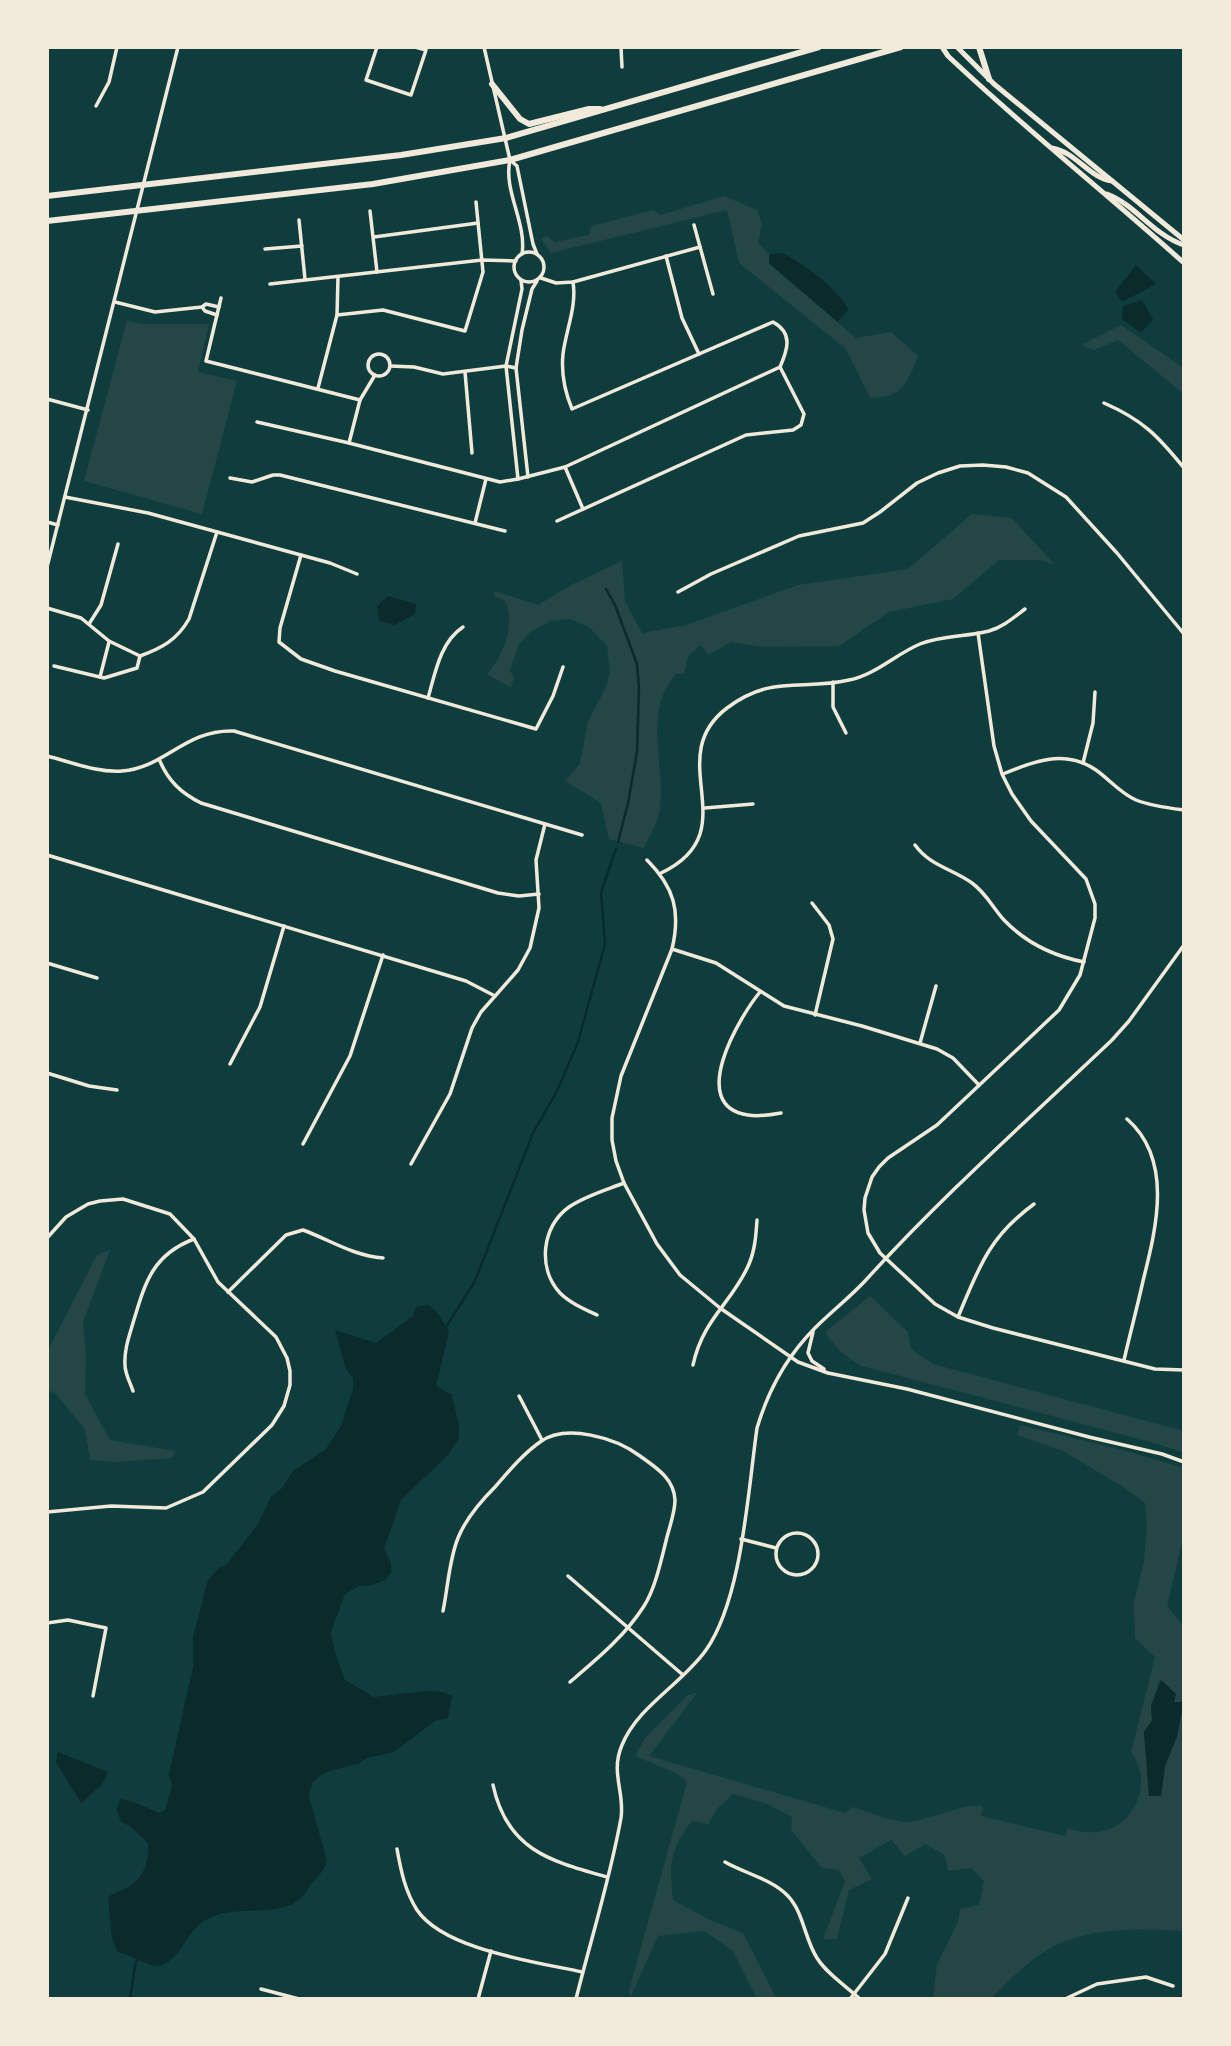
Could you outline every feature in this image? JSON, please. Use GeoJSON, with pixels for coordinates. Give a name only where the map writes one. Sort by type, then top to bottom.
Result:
{"type":"FeatureCollection","features":[{"type":"Feature","properties":{"kind":"highway"},"geometry":{"type":"LineString","coordinates":[[48,195],[387,157],[506,138],[819,47]]}},
{"type":"Feature","properties":{"kind":"highway"},"geometry":{"type":"LineString","coordinates":[[47,221],[373,184],[510,160],[901,47]]}},
{"type":"Feature","properties":{"kind":"highway"},"geometry":{"type":"LineString","coordinates":[[979,47],[989,79]]}},
{"type":"Feature","properties":{"kind":"highway"},"geometry":{"type":"LineString","coordinates":[[492,84],[520,119],[529,124],[589,109],[605,110]]}},
{"type":"Feature","properties":{"kind":"main road"},"geometry":{"type":"LineString","coordinates":[[942,47],[986,92],[1184,263]]}},
{"type":"Feature","properties":{"kind":"main road"},"geometry":{"type":"LineString","coordinates":[[957,47],[989,79],[1184,243]]}},
{"type":"Feature","properties":{"kind":"main road"},"geometry":{"type":"LineString","coordinates":[[1049,147],[1059,149],[1074,158],[1102,180],[1114,182]]}},
{"type":"Feature","properties":{"kind":"main road"},"geometry":{"type":"LineString","coordinates":[[1104,192],[1121,199],[1154,229],[1184,243]]}},
{"type":"Feature","properties":{"kind":"street"},"geometry":{"type":"LineString","coordinates":[[96,106],[109,82],[117,47]]}},
{"type":"Feature","properties":{"kind":"street"},"geometry":{"type":"LineString","coordinates":[[47,567],[178,47]]}},
{"type":"Feature","properties":{"kind":"street"},"geometry":{"type":"LineString","coordinates":[[377,47],[366,80],[411,95],[426,50],[415,47]]}},
{"type":"Feature","properties":{"kind":"street"},"geometry":{"type":"LineString","coordinates":[[484,47],[506,138],[510,160],[508,170],[522,254]]}},
{"type":"Feature","properties":{"kind":"street"},"geometry":{"type":"LineString","coordinates":[[621,47],[622,67]]}},
{"type":"Feature","properties":{"kind":"street"},"geometry":{"type":"LineString","coordinates":[[510,160],[517,166],[533,244],[544,264],[532,289],[516,368],[528,477]]}},
{"type":"Feature","properties":{"kind":"street"},"geometry":{"type":"LineString","coordinates":[[337,315],[383,310],[465,331],[482,272],[475,202]]}},
{"type":"Feature","properties":{"kind":"street"},"geometry":{"type":"LineString","coordinates":[[370,211],[377,272]]}},
{"type":"Feature","properties":{"kind":"street"},"geometry":{"type":"LineString","coordinates":[[299,220],[305,279]]}},
{"type":"Feature","properties":{"kind":"street"},"geometry":{"type":"LineString","coordinates":[[374,237],[478,223]]}},
{"type":"Feature","properties":{"kind":"street"},"geometry":{"type":"LineString","coordinates":[[694,225],[713,294]]}},
{"type":"Feature","properties":{"kind":"street"},"geometry":{"type":"LineString","coordinates":[[265,249],[302,246]]}},
{"type":"Feature","properties":{"kind":"street"},"geometry":{"type":"LineString","coordinates":[[537,254],[522,254],[516,261],[515,274],[521,280],[529,283],[539,279],[556,283],[573,282],[700,247]]}},
{"type":"Feature","properties":{"kind":"street"},"geometry":{"type":"LineString","coordinates":[[666,256],[682,318],[699,354]]}},
{"type":"Feature","properties":{"kind":"street"},"geometry":{"type":"LineString","coordinates":[[270,284],[482,260],[516,261]]}},
{"type":"Feature","properties":{"kind":"street"},"geometry":{"type":"LineString","coordinates":[[318,388],[337,315],[338,276]]}},
{"type":"Feature","properties":{"kind":"street"},"geometry":{"type":"LineString","coordinates":[[518,479],[506,366],[522,289],[521,280]]}},
{"type":"Feature","properties":{"kind":"street"},"geometry":{"type":"LineString","coordinates":[[257,422],[500,482],[565,467],[780,367],[788,351],[788,336],[781,327],[773,323],[572,409],[565,391],[563,356],[575,295],[573,282]]}},
{"type":"Feature","properties":{"kind":"street"},"geometry":{"type":"LineString","coordinates":[[221,298],[206,361],[360,400]]}},
{"type":"Feature","properties":{"kind":"street"},"geometry":{"type":"LineString","coordinates":[[115,302],[155,312],[202,307],[206,304],[219,307]]}},
{"type":"Feature","properties":{"kind":"street"},"geometry":{"type":"LineString","coordinates":[[202,307],[205,311],[217,315]]}},
{"type":"Feature","properties":{"kind":"street"},"geometry":{"type":"LineString","coordinates":[[374,355],[386,356],[390,366],[386,373],[375,375],[370,372],[368,365],[374,355]]}},
{"type":"Feature","properties":{"kind":"street"},"geometry":{"type":"LineString","coordinates":[[390,366],[414,367],[443,374],[506,366],[516,368]]}},
{"type":"Feature","properties":{"kind":"street"},"geometry":{"type":"LineString","coordinates":[[557,521],[746,435],[793,430],[801,425],[804,414],[780,367]]}},
{"type":"Feature","properties":{"kind":"street"},"geometry":{"type":"LineString","coordinates":[[465,372],[472,453]]}},
{"type":"Feature","properties":{"kind":"street"},"geometry":{"type":"LineString","coordinates":[[349,443],[360,400],[375,375]]}},
{"type":"Feature","properties":{"kind":"street"},"geometry":{"type":"LineString","coordinates":[[47,399],[88,410]]}},
{"type":"Feature","properties":{"kind":"street"},"geometry":{"type":"LineString","coordinates":[[1104,403],[1122,411],[1157,434],[1184,468]]}},
{"type":"Feature","properties":{"kind":"street"},"geometry":{"type":"LineString","coordinates":[[678,593],[711,574],[799,536],[863,523],[917,483],[938,473],[961,466],[983,465],[1028,473],[1066,497],[1083,512],[1184,634]]}},
{"type":"Feature","properties":{"kind":"street"},"geometry":{"type":"LineString","coordinates":[[565,467],[583,509]]}},
{"type":"Feature","properties":{"kind":"street"},"geometry":{"type":"LineString","coordinates":[[230,478],[253,482],[280,475],[505,531]]}},
{"type":"Feature","properties":{"kind":"street"},"geometry":{"type":"LineString","coordinates":[[475,523],[486,479]]}},
{"type":"Feature","properties":{"kind":"street"},"geometry":{"type":"LineString","coordinates":[[65,498],[119,506],[302,555],[357,574]]}},
{"type":"Feature","properties":{"kind":"street"},"geometry":{"type":"LineString","coordinates":[[47,522],[58,525]]}},
{"type":"Feature","properties":{"kind":"street"},"geometry":{"type":"LineString","coordinates":[[47,608],[81,618],[109,641],[140,656],[167,645],[182,632],[193,607],[217,532]]}},
{"type":"Feature","properties":{"kind":"street"},"geometry":{"type":"LineString","coordinates":[[89,624],[101,605],[118,544]]}},
{"type":"Feature","properties":{"kind":"street"},"geometry":{"type":"LineString","coordinates":[[302,555],[280,628],[279,642],[301,659],[537,729],[563,667]]}},
{"type":"Feature","properties":{"kind":"street"},"geometry":{"type":"LineString","coordinates":[[661,873],[679,862],[694,847],[702,828],[705,808],[698,772],[699,754],[706,733],[720,714],[747,696],[768,687],[861,677],[924,643],[1004,625],[1025,609]]}},
{"type":"Feature","properties":{"kind":"street"},"geometry":{"type":"LineString","coordinates":[[428,698],[438,662],[453,634],[463,627]]}},
{"type":"Feature","properties":{"kind":"street"},"geometry":{"type":"LineString","coordinates":[[978,633],[994,746],[1002,774],[1031,821],[1091,888],[1096,918],[1074,987],[1059,1010],[937,1125],[888,1158],[873,1177],[865,1198],[865,1221],[873,1242],[885,1257],[935,1304],[958,1317],[1155,1369],[1184,1370]]}},
{"type":"Feature","properties":{"kind":"street"},"geometry":{"type":"LineString","coordinates":[[100,677],[109,641]]}},
{"type":"Feature","properties":{"kind":"street"},"geometry":{"type":"LineString","coordinates":[[54,666],[100,677],[137,668],[140,656]]}},
{"type":"Feature","properties":{"kind":"street"},"geometry":{"type":"LineString","coordinates":[[833,682],[833,707],[846,733]]}},
{"type":"Feature","properties":{"kind":"street"},"geometry":{"type":"LineString","coordinates":[[1083,763],[1093,723],[1095,692]]}},
{"type":"Feature","properties":{"kind":"street"},"geometry":{"type":"LineString","coordinates":[[47,756],[110,771],[136,769],[204,734],[219,730],[234,731],[582,835]]}},
{"type":"Feature","properties":{"kind":"street"},"geometry":{"type":"LineString","coordinates":[[159,758],[165,773],[175,786],[201,803],[498,893],[519,896],[539,894]]}},
{"type":"Feature","properties":{"kind":"street"},"geometry":{"type":"LineString","coordinates":[[1002,774],[1048,758],[1065,758],[1083,763],[1135,799],[1184,810]]}},
{"type":"Feature","properties":{"kind":"street"},"geometry":{"type":"LineString","coordinates":[[705,808],[753,804]]}},
{"type":"Feature","properties":{"kind":"street"},"geometry":{"type":"LineString","coordinates":[[411,1164],[450,1094],[472,1028],[517,970],[530,948],[538,921],[536,860],[545,824]]}},
{"type":"Feature","properties":{"kind":"street"},"geometry":{"type":"LineString","coordinates":[[915,845],[929,861],[957,873],[974,885],[1005,921],[1027,940],[1054,954],[1084,962]]}},
{"type":"Feature","properties":{"kind":"street"},"geometry":{"type":"LineString","coordinates":[[47,855],[467,981],[495,996]]}},
{"type":"Feature","properties":{"kind":"street"},"geometry":{"type":"LineString","coordinates":[[647,860],[661,873],[671,894],[676,911],[676,930],[672,949],[621,1076],[612,1118],[612,1140],[624,1183],[670,1263],[691,1286],[790,1357],[828,1373],[907,1389],[1162,1454],[1184,1462]]}},
{"type":"Feature","properties":{"kind":"street"},"geometry":{"type":"LineString","coordinates":[[811,903],[829,925],[832,940],[815,1015]]}},
{"type":"Feature","properties":{"kind":"street"},"geometry":{"type":"LineString","coordinates":[[230,1064],[260,1007],[284,926]]}},
{"type":"Feature","properties":{"kind":"street"},"geometry":{"type":"LineString","coordinates":[[576,1999],[621,1815],[616,1773],[621,1747],[632,1726],[708,1647],[720,1626],[731,1592],[741,1539],[757,1428],[762,1410],[790,1357],[885,1257],[1112,1040],[1184,945]]}},
{"type":"Feature","properties":{"kind":"street"},"geometry":{"type":"LineString","coordinates":[[672,949],[716,963],[784,1006],[920,1042],[953,1058],[979,1085]]}},
{"type":"Feature","properties":{"kind":"street"},"geometry":{"type":"LineString","coordinates":[[303,1144],[350,1056],[383,955]]}},
{"type":"Feature","properties":{"kind":"street"},"geometry":{"type":"LineString","coordinates":[[47,963],[97,978]]}},
{"type":"Feature","properties":{"kind":"street"},"geometry":{"type":"LineString","coordinates":[[920,1042],[936,986]]}},
{"type":"Feature","properties":{"kind":"street"},"geometry":{"type":"LineString","coordinates":[[760,992],[748,1006],[731,1039],[720,1071],[719,1089],[727,1104],[736,1111],[747,1115],[781,1113]]}},
{"type":"Feature","properties":{"kind":"street"},"geometry":{"type":"LineString","coordinates":[[47,1073],[89,1086],[117,1090]]}},
{"type":"Feature","properties":{"kind":"street"},"geometry":{"type":"LineString","coordinates":[[1124,1360],[1155,1233],[1158,1205],[1155,1174],[1146,1142],[1139,1129],[1127,1119]]}},
{"type":"Feature","properties":{"kind":"street"},"geometry":{"type":"LineString","coordinates":[[597,1315],[569,1301],[555,1286],[547,1266],[546,1242],[553,1224],[568,1208],[624,1183]]}},
{"type":"Feature","properties":{"kind":"street"},"geometry":{"type":"LineString","coordinates":[[47,1238],[57,1225],[76,1210],[88,1204],[111,1199],[123,1199],[170,1214],[194,1239],[211,1271],[228,1292],[276,1337],[287,1358],[290,1385],[284,1406],[272,1425],[203,1492],[166,1508],[111,1506],[47,1512]]}},
{"type":"Feature","properties":{"kind":"street"},"geometry":{"type":"LineString","coordinates":[[958,1317],[988,1250],[1000,1233],[1034,1204]]}},
{"type":"Feature","properties":{"kind":"street"},"geometry":{"type":"LineString","coordinates":[[693,1365],[702,1336],[750,1263],[757,1220]]}},
{"type":"Feature","properties":{"kind":"street"},"geometry":{"type":"LineString","coordinates":[[228,1292],[286,1235],[303,1230],[348,1250],[368,1257],[383,1258]]}},
{"type":"Feature","properties":{"kind":"street"},"geometry":{"type":"LineString","coordinates":[[133,1391],[125,1368],[125,1351],[144,1286],[165,1256],[180,1244],[194,1239]]}},
{"type":"Feature","properties":{"kind":"street"},"geometry":{"type":"LineString","coordinates":[[814,1329],[808,1353],[828,1373]]}},
{"type":"Feature","properties":{"kind":"street"},"geometry":{"type":"LineString","coordinates":[[519,1396],[542,1440]]}},
{"type":"Feature","properties":{"kind":"street"},"geometry":{"type":"LineString","coordinates":[[443,1611],[453,1550],[463,1528],[475,1509],[512,1467],[542,1440],[557,1435],[598,1436],[616,1441],[634,1451],[665,1475],[675,1499],[664,1548],[645,1605],[617,1641],[570,1682]]}},
{"type":"Feature","properties":{"kind":"street"},"geometry":{"type":"LineString","coordinates":[[798,1532],[811,1537],[818,1556],[816,1563],[806,1573],[792,1574],[780,1566],[776,1559],[776,1548],[783,1538],[798,1532]]}},
{"type":"Feature","properties":{"kind":"street"},"geometry":{"type":"LineString","coordinates":[[741,1539],[776,1548]]}},
{"type":"Feature","properties":{"kind":"street"},"geometry":{"type":"LineString","coordinates":[[568,1576],[683,1675]]}},
{"type":"Feature","properties":{"kind":"street"},"geometry":{"type":"LineString","coordinates":[[47,1623],[68,1620],[106,1628],[93,1696]]}},
{"type":"Feature","properties":{"kind":"street"},"geometry":{"type":"LineString","coordinates":[[493,1784],[498,1805],[506,1820],[532,1849],[567,1867],[607,1877]]}},
{"type":"Feature","properties":{"kind":"street"},"geometry":{"type":"LineString","coordinates":[[397,1849],[403,1880],[411,1899],[429,1923],[456,1940],[582,1972]]}},
{"type":"Feature","properties":{"kind":"street"},"geometry":{"type":"LineString","coordinates":[[725,1863],[773,1884],[788,1895],[798,1910],[817,1959],[860,1999]]}},
{"type":"Feature","properties":{"kind":"street"},"geometry":{"type":"LineString","coordinates":[[850,1999],[886,1954],[908,1898]]}},
{"type":"Feature","properties":{"kind":"street"},"geometry":{"type":"LineString","coordinates":[[478,1999],[491,1951]]}},
{"type":"Feature","properties":{"kind":"street"},"geometry":{"type":"LineString","coordinates":[[1065,1999],[1097,1984],[1146,1977],[1173,1986]]}},
{"type":"Feature","properties":{"kind":"street"},"geometry":{"type":"LineString","coordinates":[[261,1989],[299,1999]]}},
{"type":"Feature","properties":{"kind":"shaded area"},"geometry":{"type":"Polygon","coordinates":[[[724,196],[757,210],[762,224],[758,243],[769,254],[769,264],[856,338],[891,332],[918,356],[907,381],[897,392],[870,398],[846,349],[739,263],[727,210],[551,253],[541,239],[546,236],[555,242],[589,235],[591,226],[654,210],[660,215],[724,196]]]}},
{"type":"Feature","properties":{"kind":"shaded area"},"geometry":{"type":"Polygon","coordinates":[[[783,253],[819,277],[842,300],[849,309],[838,322],[769,263],[769,254],[783,253]]]}},
{"type":"Feature","properties":{"kind":"shaded area"},"geometry":{"type":"Polygon","coordinates":[[[1136,265],[1156,284],[1122,302],[1115,292],[1136,265]]]}},
{"type":"Feature","properties":{"kind":"shaded area"},"geometry":{"type":"Polygon","coordinates":[[[1142,300],[1153,319],[1141,333],[1122,319],[1123,306],[1142,300]]]}},
{"type":"Feature","properties":{"kind":"shaded area"},"geometry":{"type":"Polygon","coordinates":[[[127,320],[141,324],[209,324],[198,372],[237,381],[202,514],[84,481],[127,320]]]}},
{"type":"Feature","properties":{"kind":"shaded area"},"geometry":{"type":"Polygon","coordinates":[[[1121,325],[1184,368],[1184,394],[1118,340],[1094,350],[1081,345],[1121,325]]]}},
{"type":"Feature","properties":{"kind":"shaded area"},"geometry":{"type":"Polygon","coordinates":[[[972,514],[1012,518],[1054,564],[1040,560],[999,560],[953,599],[889,612],[839,646],[764,647],[731,642],[708,655],[701,645],[688,656],[684,674],[676,674],[666,688],[660,704],[660,807],[644,848],[609,839],[601,803],[565,781],[580,764],[588,722],[606,687],[610,672],[607,646],[590,628],[570,619],[550,621],[529,633],[519,644],[510,670],[514,679],[510,687],[487,674],[503,649],[509,620],[505,601],[494,596],[495,591],[538,605],[573,584],[622,561],[625,601],[642,633],[686,625],[798,585],[908,569],[972,514]]]}},
{"type":"Feature","properties":{"kind":"shaded area"},"geometry":{"type":"Polygon","coordinates":[[[388,596],[416,604],[415,614],[395,625],[379,621],[377,606],[388,596]]]}},
{"type":"Feature","properties":{"kind":"shaded area"},"geometry":{"type":"Polygon","coordinates":[[[110,1250],[83,1322],[85,1394],[110,1440],[175,1451],[172,1458],[116,1462],[90,1460],[85,1429],[55,1393],[47,1390],[47,1352],[97,1255],[110,1250]]]}},
{"type":"Feature","properties":{"kind":"shaded area"},"geometry":{"type":"Polygon","coordinates":[[[870,1296],[908,1332],[911,1349],[933,1364],[1184,1431],[1184,1453],[862,1366],[841,1352],[825,1332],[870,1296]]]}},
{"type":"Feature","properties":{"kind":"shaded area"},"geometry":{"type":"Polygon","coordinates":[[[429,1305],[438,1313],[449,1332],[436,1386],[452,1395],[459,1438],[448,1455],[401,1500],[384,1549],[391,1563],[391,1573],[385,1580],[373,1585],[359,1586],[345,1594],[331,1632],[345,1680],[374,1697],[426,1691],[442,1692],[452,1696],[448,1718],[435,1721],[394,1752],[332,1770],[312,1783],[309,1796],[327,1861],[321,1873],[299,1900],[278,1909],[215,1915],[192,1932],[172,1959],[158,1966],[118,1952],[112,1939],[108,1897],[134,1883],[142,1874],[147,1862],[148,1843],[130,1826],[121,1822],[117,1810],[120,1799],[159,1813],[165,1810],[172,1787],[169,1774],[193,1667],[193,1637],[208,1580],[227,1564],[258,1524],[271,1497],[282,1488],[293,1471],[326,1449],[341,1426],[353,1389],[353,1378],[346,1369],[335,1330],[376,1343],[413,1316],[416,1307],[429,1305]]]}},
{"type":"Feature","properties":{"kind":"shaded area"},"geometry":{"type":"Polygon","coordinates":[[[1020,1425],[1184,1468],[1184,1534],[1167,1606],[1184,1627],[1184,1702],[1174,1702],[1176,1694],[1160,1680],[1151,1706],[1153,1720],[1144,1732],[1149,1796],[1161,1796],[1165,1766],[1177,1736],[1184,1704],[1184,1931],[1146,1929],[1087,1935],[1069,1940],[1035,1958],[991,1999],[933,1999],[937,1965],[958,1921],[960,1909],[979,1905],[984,1881],[971,1868],[948,1871],[945,1855],[925,1844],[905,1856],[891,1840],[859,1858],[872,1879],[849,1890],[837,1939],[823,1939],[845,1881],[839,1870],[822,1868],[791,1830],[792,1817],[767,1804],[733,1794],[718,1808],[708,1824],[692,1821],[679,1840],[671,1867],[673,1900],[708,1919],[743,1933],[777,1999],[754,1999],[755,1995],[733,1951],[704,1931],[658,1936],[630,1998],[629,1990],[687,1782],[676,1773],[635,1756],[645,1738],[688,1695],[697,1693],[649,1756],[845,1813],[852,1807],[907,1822],[975,1805],[983,1806],[981,1816],[1065,1836],[1068,1829],[1090,1832],[1107,1830],[1130,1814],[1140,1794],[1141,1783],[1137,1762],[1131,1752],[1155,1657],[1135,1638],[1134,1603],[1144,1561],[1147,1526],[1145,1503],[1063,1451],[1017,1435],[1020,1425]]]}},
{"type":"Feature","properties":{"kind":"shaded area"},"geometry":{"type":"Polygon","coordinates":[[[1161,1680],[1176,1694],[1174,1702],[1184,1702],[1177,1736],[1165,1766],[1161,1796],[1149,1796],[1144,1732],[1152,1720],[1151,1706],[1161,1680]]]}},
{"type":"Feature","properties":{"kind":"shaded area"},"geometry":{"type":"Polygon","coordinates":[[[58,1752],[108,1772],[102,1785],[81,1803],[56,1762],[58,1752]]]}},
{"type":"Feature","properties":{"kind":"waterway"},"geometry":{"type":"LineString","coordinates":[[606,589],[615,605],[637,664],[639,687],[637,752],[618,842]]}},
{"type":"Feature","properties":{"kind":"waterway"},"geometry":{"type":"LineString","coordinates":[[446,1327],[475,1281],[533,1133],[557,1091],[578,1042],[605,944],[601,892],[616,849]]}},
{"type":"Feature","properties":{"kind":"waterway"},"geometry":{"type":"LineString","coordinates":[[130,1999],[138,1958]]}}]}
